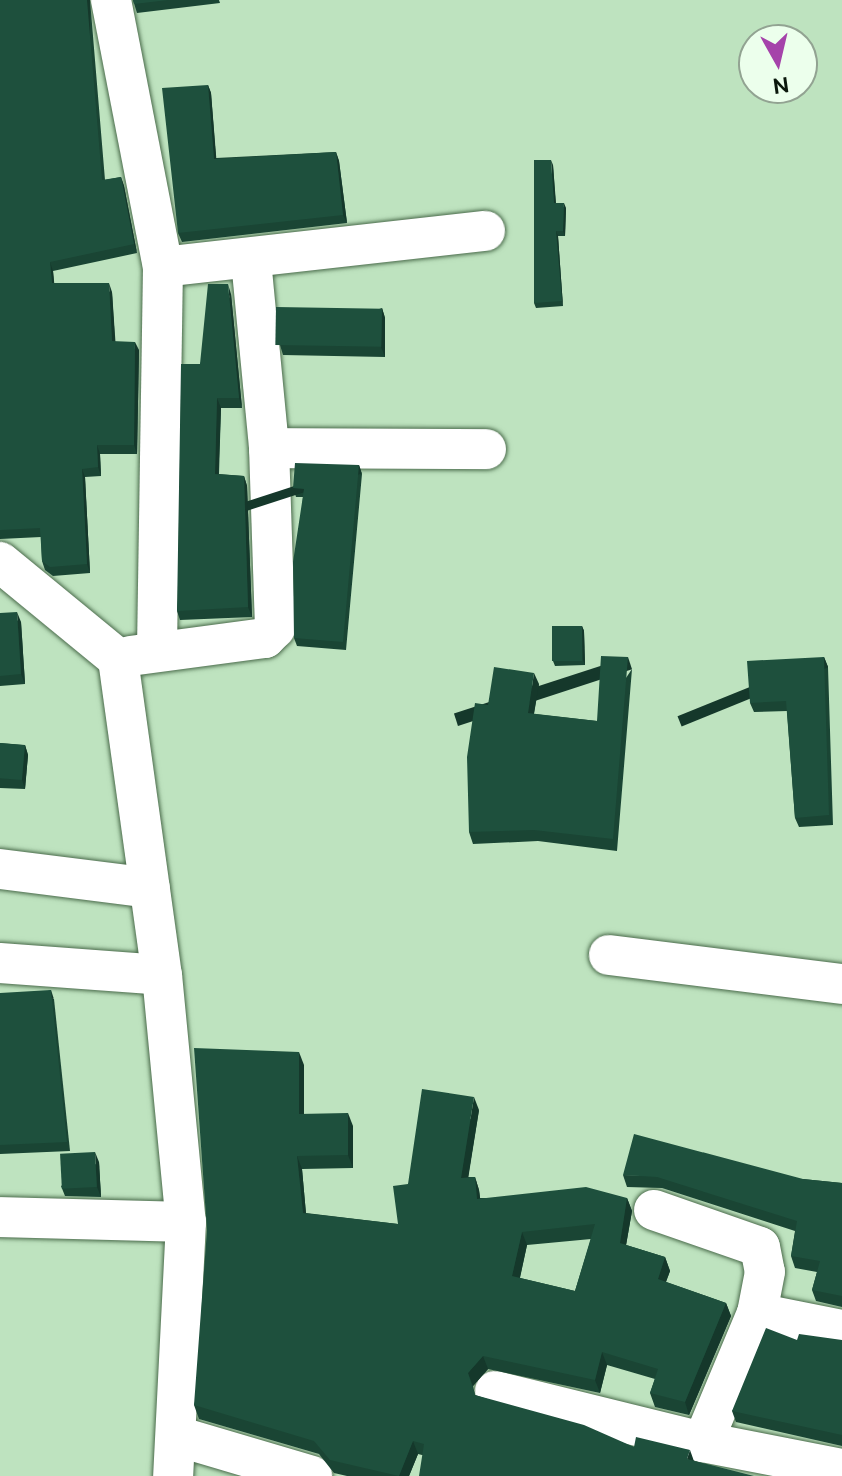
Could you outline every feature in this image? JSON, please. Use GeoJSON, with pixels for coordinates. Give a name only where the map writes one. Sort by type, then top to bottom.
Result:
{"type":"FeatureCollection","features":[{"type":"Feature","properties":{"kind":"street"},"geometry":{"type":"LineString","coordinates":[[111,0],[163,267],[157,650]]}},
{"type":"Feature","properties":{"kind":"street"},"geometry":{"type":"LineString","coordinates":[[163,267],[251,260],[485,231]]}},
{"type":"Feature","properties":{"kind":"street"},"geometry":{"type":"LineString","coordinates":[[118,659],[157,650],[265,638],[275,628],[269,448],[251,260]]}},
{"type":"Feature","properties":{"kind":"street"},"geometry":{"type":"LineString","coordinates":[[269,448],[486,449]]}},
{"type":"Feature","properties":{"kind":"street"},"geometry":{"type":"LineString","coordinates":[[0,562],[118,659],[162,975],[186,1222],[173,1476]]}},
{"type":"Feature","properties":{"kind":"street"},"geometry":{"type":"LineString","coordinates":[[0,869],[150,888]]}},
{"type":"Feature","properties":{"kind":"street"},"geometry":{"type":"LineString","coordinates":[[609,955],[842,984]]}},
{"type":"Feature","properties":{"kind":"street"},"geometry":{"type":"LineString","coordinates":[[0,963],[162,975]]}},
{"type":"Feature","properties":{"kind":"street"},"geometry":{"type":"LineString","coordinates":[[654,1210],[760,1247],[765,1272],[757,1313],[703,1442]]}},
{"type":"Feature","properties":{"kind":"street"},"geometry":{"type":"LineString","coordinates":[[0,1217],[186,1222]]}},
{"type":"Feature","properties":{"kind":"street"},"geometry":{"type":"LineString","coordinates":[[757,1313],[842,1330]]}},
{"type":"Feature","properties":{"kind":"street"},"geometry":{"type":"LineString","coordinates":[[495,1391],[703,1442],[842,1469]]}},
{"type":"Feature","properties":{"kind":"street"},"geometry":{"type":"LineString","coordinates":[[177,1436],[312,1476]]}},
{"type":"Feature","properties":{"kind":"building"},"geometry":{"type":"Polygon","coordinates":[[[0,0],[87,0],[102,180],[121,177],[134,244],[50,262],[52,283],[109,283],[112,341],[135,342],[134,445],[97,445],[98,467],[82,469],[87,564],[50,567],[42,561],[40,528],[0,530],[0,0]]]}},
{"type":"Feature","properties":{"kind":"building"},"geometry":{"type":"Polygon","coordinates":[[[133,0],[168,0],[134,4],[133,0]]]}},
{"type":"Feature","properties":{"kind":"building"},"geometry":{"type":"Polygon","coordinates":[[[208,85],[214,159],[336,152],[343,215],[178,233],[162,88],[208,85]]]}},
{"type":"Feature","properties":{"kind":"building"},"geometry":{"type":"Polygon","coordinates":[[[534,160],[551,160],[554,203],[564,203],[563,231],[556,231],[562,301],[534,303],[534,160]]]}},
{"type":"Feature","properties":{"kind":"building"},"geometry":{"type":"Polygon","coordinates":[[[208,284],[228,284],[239,398],[217,398],[215,474],[244,476],[248,607],[177,611],[181,364],[200,364],[208,284]]]}},
{"type":"Feature","properties":{"kind":"building"},"geometry":{"type":"Polygon","coordinates":[[[276,307],[382,309],[381,347],[275,345],[276,307]]]}},
{"type":"Feature","properties":{"kind":"building"},"geometry":{"type":"Polygon","coordinates":[[[295,463],[359,465],[343,642],[294,638],[293,562],[304,489],[293,488],[295,463]]]}},
{"type":"Feature","properties":{"kind":"building"},"geometry":{"type":"Polygon","coordinates":[[[17,612],[21,674],[0,676],[0,613],[17,612]]]}},
{"type":"Feature","properties":{"kind":"building"},"geometry":{"type":"Polygon","coordinates":[[[552,626],[582,626],[582,661],[552,661],[552,626]]]}},
{"type":"Feature","properties":{"kind":"building"},"geometry":{"type":"Polygon","coordinates":[[[601,656],[628,657],[613,839],[534,830],[469,832],[467,757],[475,703],[488,705],[494,667],[534,673],[528,713],[597,721],[601,656]]]}},
{"type":"Feature","properties":{"kind":"building"},"geometry":{"type":"Polygon","coordinates":[[[824,657],[829,815],[795,818],[786,701],[750,703],[747,661],[824,657]]]}},
{"type":"Feature","properties":{"kind":"building"},"geometry":{"type":"Polygon","coordinates":[[[0,743],[25,745],[22,780],[0,778],[0,743]]]}},
{"type":"Feature","properties":{"kind":"building"},"geometry":{"type":"Polygon","coordinates":[[[51,990],[67,1142],[0,1145],[0,993],[51,990]]]}},
{"type":"Feature","properties":{"kind":"building"},"geometry":{"type":"Polygon","coordinates":[[[194,1048],[299,1052],[299,1114],[348,1113],[348,1155],[297,1156],[303,1213],[398,1224],[393,1186],[408,1184],[422,1089],[474,1097],[461,1178],[475,1177],[477,1199],[586,1187],[627,1198],[620,1243],[665,1257],[658,1279],[726,1303],[685,1402],[650,1393],[658,1369],[602,1352],[595,1380],[483,1356],[468,1373],[475,1395],[584,1425],[634,1447],[636,1437],[690,1450],[687,1459],[754,1476],[419,1476],[424,1444],[413,1441],[399,1476],[330,1460],[314,1441],[194,1405],[207,1230],[194,1048]],[[595,1224],[522,1232],[512,1276],[575,1291],[595,1224]]]}},
{"type":"Feature","properties":{"kind":"building"},"geometry":{"type":"Polygon","coordinates":[[[634,1134],[803,1179],[842,1183],[842,1296],[812,1290],[820,1261],[791,1256],[797,1221],[657,1177],[623,1175],[634,1134]]]}},
{"type":"Feature","properties":{"kind":"building"},"geometry":{"type":"Polygon","coordinates":[[[95,1152],[97,1187],[62,1189],[60,1154],[95,1152]]]}},
{"type":"Feature","properties":{"kind":"building"},"geometry":{"type":"Polygon","coordinates":[[[766,1328],[797,1340],[799,1334],[842,1340],[842,1435],[732,1411],[766,1328]]]}}]}
